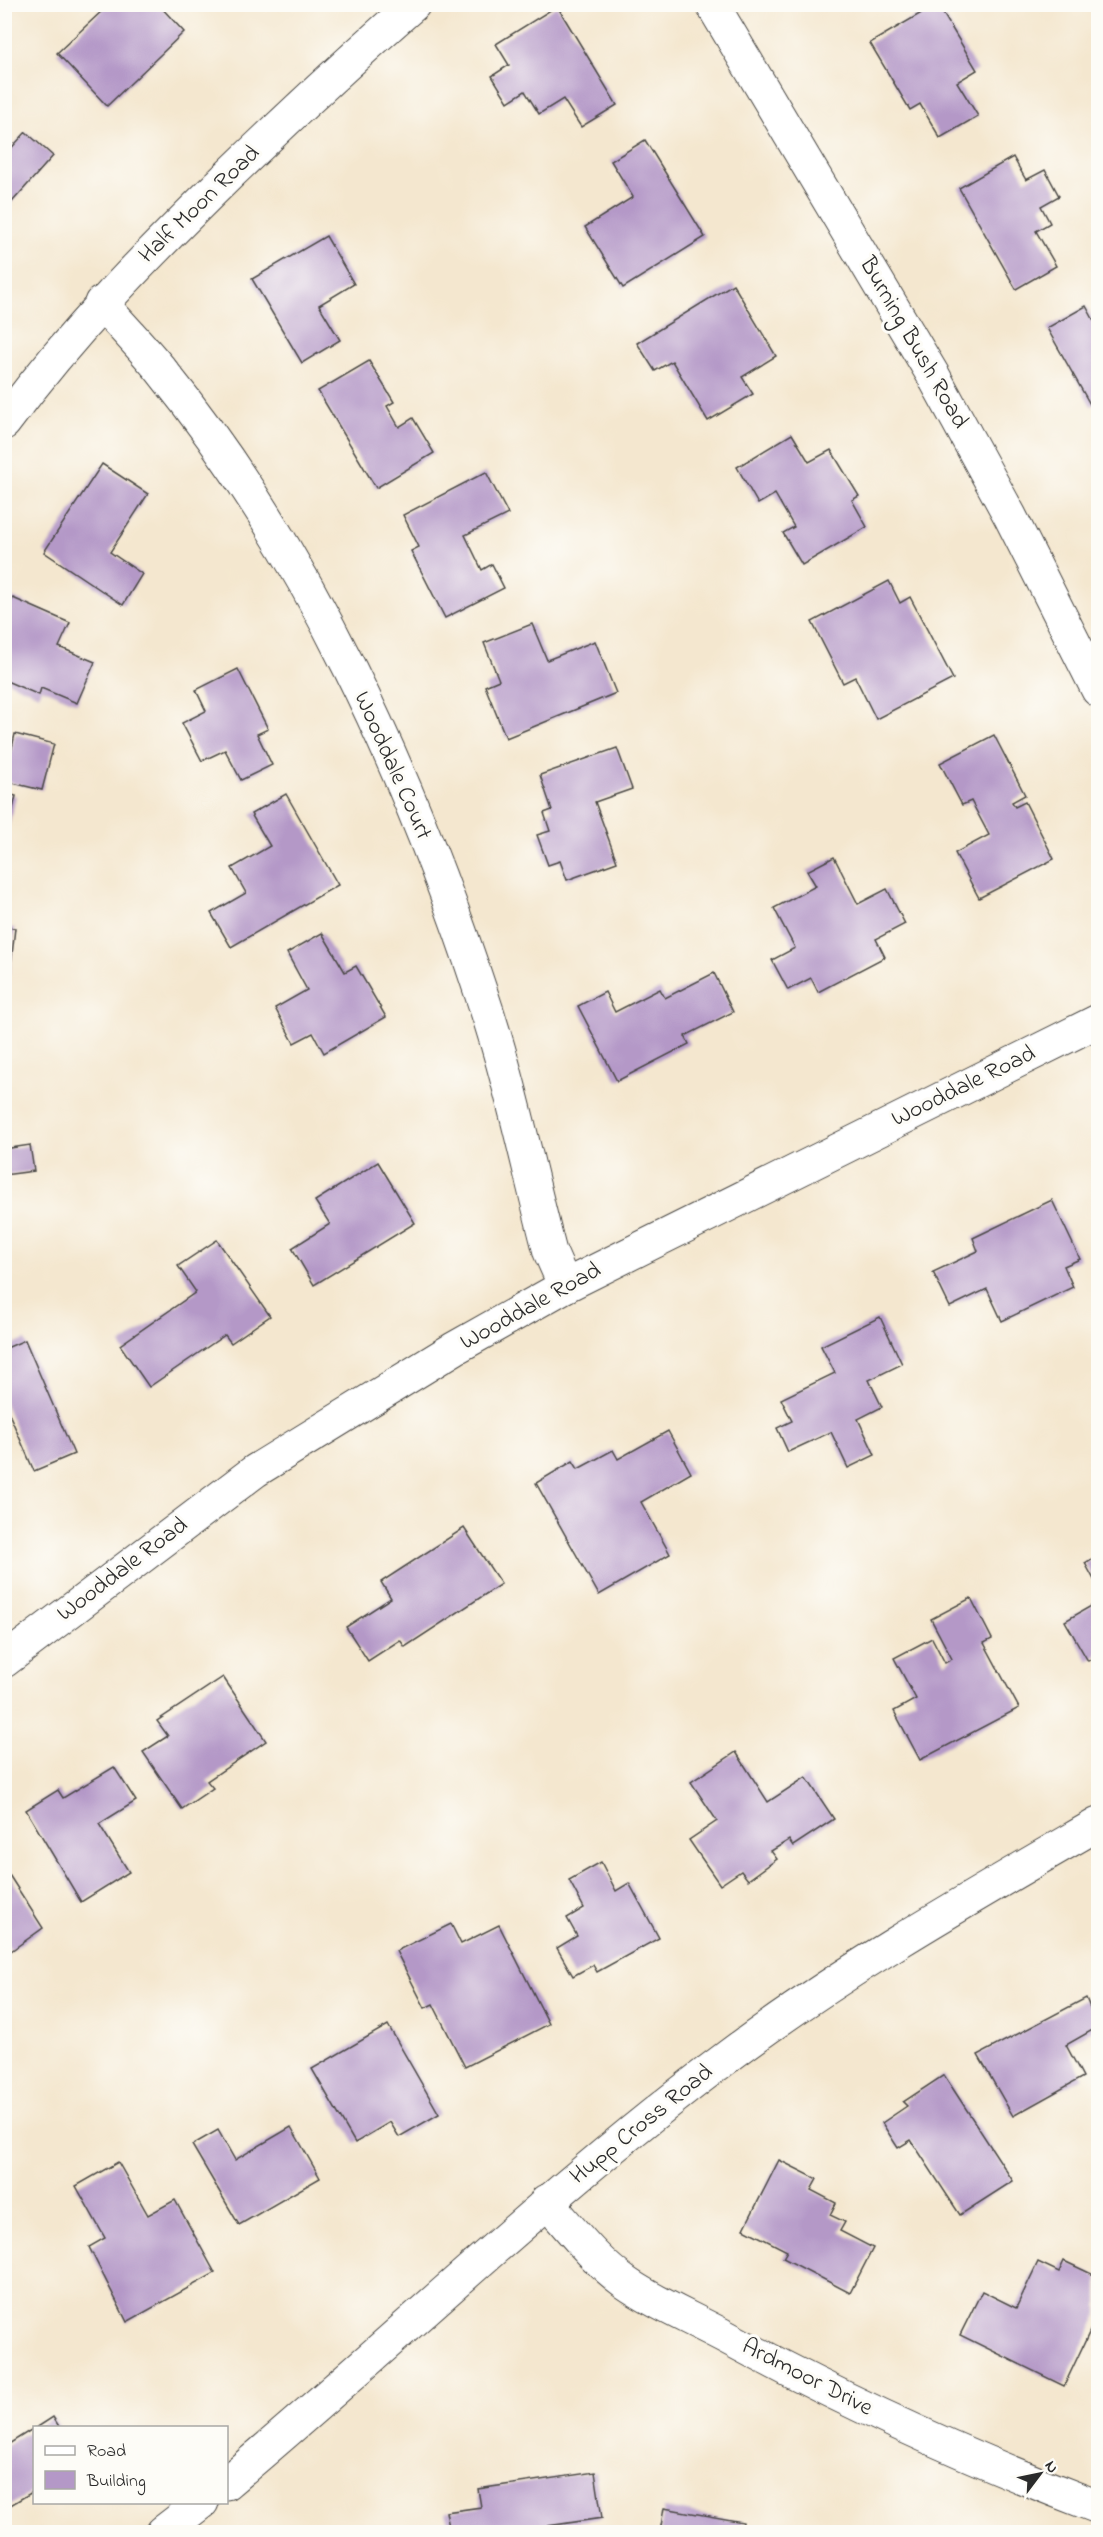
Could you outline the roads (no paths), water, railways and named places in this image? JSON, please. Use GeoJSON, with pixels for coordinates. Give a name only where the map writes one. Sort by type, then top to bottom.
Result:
{"type":"FeatureCollection","features":[{"type":"Feature","properties":{"kind":"street","name":"Half Moon Road"},"geometry":{"type":"LineString","coordinates":[[4,423],[48,364],[101,303],[288,119],[414,4]]}},
{"type":"Feature","properties":{"kind":"street","name":"Burning Bush Road"},"geometry":{"type":"LineString","coordinates":[[712,4],[933,375],[1010,516],[1098,690]]}},
{"type":"Feature","properties":{"kind":"street","name":"Wooddale Court"},"geometry":{"type":"LineString","coordinates":[[101,303],[161,370],[246,490],[294,568],[378,728],[418,821],[484,1001],[550,1252],[565,1286]]}},
{"type":"Feature","properties":{"kind":"street","name":"Wooddale Road"},"geometry":{"type":"LineString","coordinates":[[4,1661],[255,1471],[455,1348],[565,1286],[1098,1021]]}},
{"type":"Feature","properties":{"kind":"street","name":"Hupp Cross Road"},"geometry":{"type":"LineString","coordinates":[[228,2480],[342,2384],[546,2201],[742,2047],[908,1937],[1098,1824]]}},
{"type":"Feature","properties":{"kind":"street","name":"Ardmoor Drive"},"geometry":{"type":"LineString","coordinates":[[546,2201],[593,2253],[626,2283],[767,2360],[856,2404],[950,2446],[1098,2507]]}},
{"type":"Feature","properties":{"kind":"street"},"geometry":{"type":"LineString","coordinates":[[163,2532],[199,2504]]}}]}
